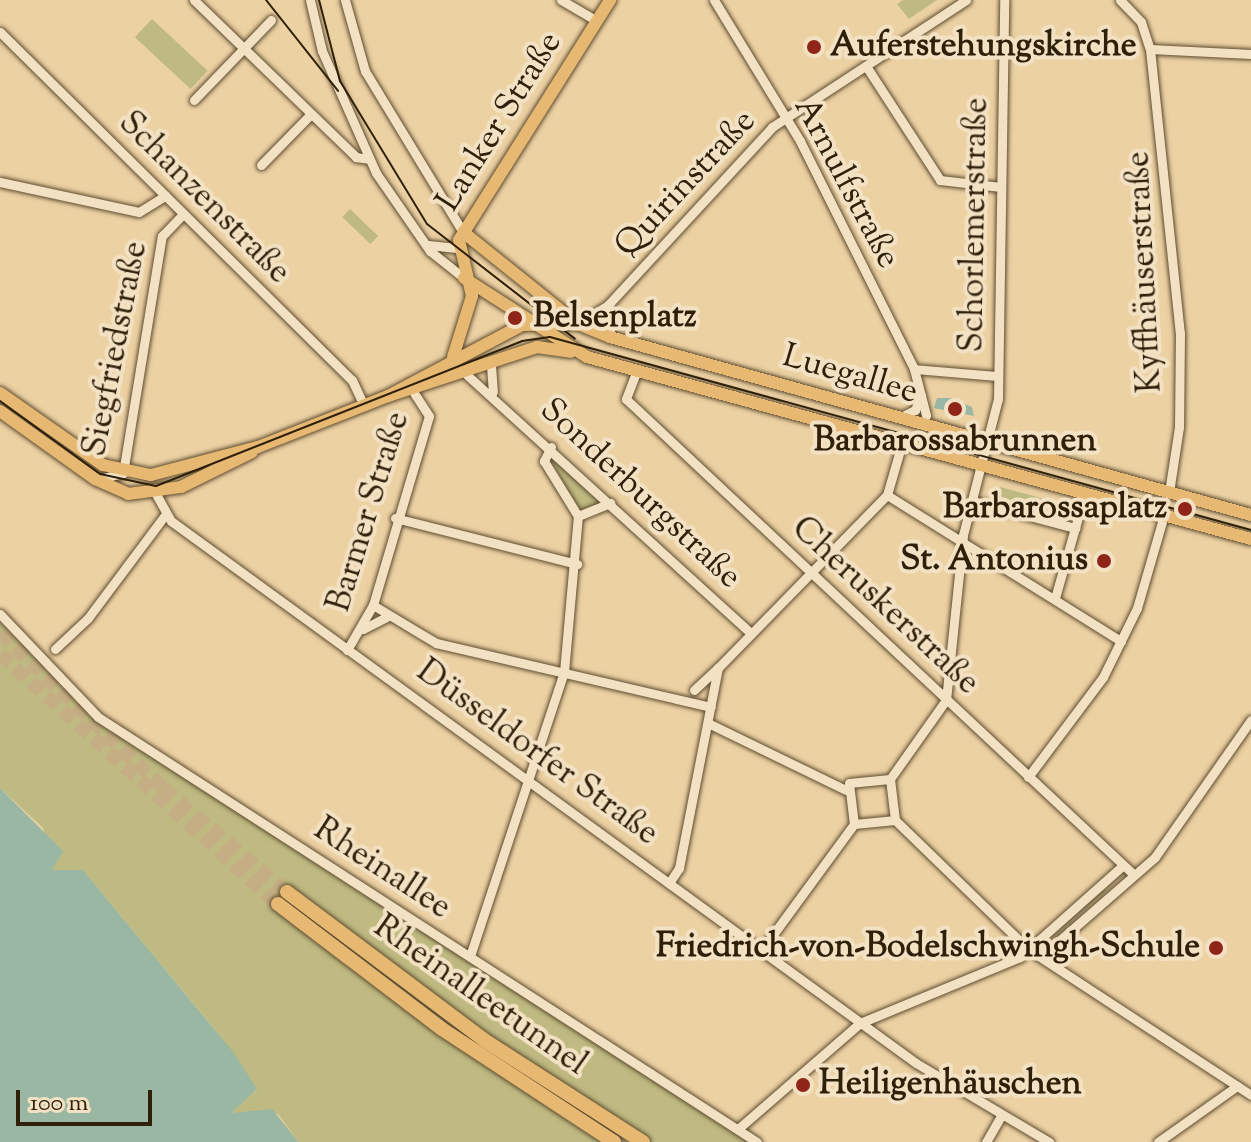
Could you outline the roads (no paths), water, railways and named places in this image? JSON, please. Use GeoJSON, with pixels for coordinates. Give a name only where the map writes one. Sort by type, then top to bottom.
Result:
{"type":"FeatureCollection","features":[{"type":"Feature","properties":{"kind":"highway","name":"Rheinalleetunnel"},"geometry":{"type":"LineString","coordinates":[[614,1142],[442,1029],[282,898],[450,1017],[643,1142]]}},
{"type":"Feature","properties":{"kind":"main road","name":"Lanker Straße"},"geometry":{"type":"LineString","coordinates":[[464,278],[457,248],[463,232],[610,0]]}},
{"type":"Feature","properties":{"kind":"main road","name":"Luegallee"},"geometry":{"type":"LineString","coordinates":[[463,232],[578,324],[610,337],[934,427],[988,447],[1251,515]]}},
{"type":"Feature","properties":{"kind":"main road","name":"Luegallee"},"geometry":{"type":"LineString","coordinates":[[464,278],[587,357],[1251,539]]}},
{"type":"Feature","properties":{"kind":"main road"},"geometry":{"type":"LineString","coordinates":[[453,357],[472,296],[464,278]]}},
{"type":"Feature","properties":{"kind":"main road"},"geometry":{"type":"LineString","coordinates":[[0,411],[95,479],[128,494],[156,494],[258,447],[388,396],[453,357],[533,322],[578,324]]}},
{"type":"Feature","properties":{"kind":"main road"},"geometry":{"type":"LineString","coordinates":[[388,396],[414,393],[545,346],[587,357]]}},
{"type":"Feature","properties":{"kind":"main road"},"geometry":{"type":"LineString","coordinates":[[0,393],[123,473],[141,475],[258,447]]}},
{"type":"Feature","properties":{"kind":"main road"},"geometry":{"type":"LineString","coordinates":[[926,415],[934,427]]}},
{"type":"Feature","properties":{"kind":"main road"},"geometry":{"type":"LineString","coordinates":[[156,494],[162,480],[198,461]]}},
{"type":"Feature","properties":{"kind":"main road"},"geometry":{"type":"LineString","coordinates":[[141,475],[156,494]]}},
{"type":"Feature","properties":{"kind":"street"},"geometry":{"type":"LineString","coordinates":[[194,0],[356,157],[368,159]]}},
{"type":"Feature","properties":{"kind":"street"},"geometry":{"type":"LineString","coordinates":[[310,0],[322,51],[368,159],[428,245],[464,278]]}},
{"type":"Feature","properties":{"kind":"street"},"geometry":{"type":"LineString","coordinates":[[345,0],[373,88],[463,232]]}},
{"type":"Feature","properties":{"kind":"street"},"geometry":{"type":"LineString","coordinates":[[561,0],[597,21]]}},
{"type":"Feature","properties":{"kind":"street","name":"Arnulfstraße"},"geometry":{"type":"LineString","coordinates":[[714,0],[785,117],[914,369],[926,415]]}},
{"type":"Feature","properties":{"kind":"street","name":"Quirinstraße"},"geometry":{"type":"LineString","coordinates":[[578,324],[608,305],[785,117],[966,0]]}},
{"type":"Feature","properties":{"kind":"street","name":"Schorlemerstraße"},"geometry":{"type":"LineString","coordinates":[[946,700],[963,543],[988,447],[998,376],[1004,0]]}},
{"type":"Feature","properties":{"kind":"street","name":"Kyffhäuserstraße"},"geometry":{"type":"LineString","coordinates":[[1120,0],[1141,22],[1150,49],[1180,333],[1179,427],[1169,492]]}},
{"type":"Feature","properties":{"kind":"street"},"geometry":{"type":"LineString","coordinates":[[194,100],[271,20]]}},
{"type":"Feature","properties":{"kind":"street","name":"Schanzenstraße"},"geometry":{"type":"LineString","coordinates":[[0,32],[352,380],[364,406]]}},
{"type":"Feature","properties":{"kind":"street"},"geometry":{"type":"LineString","coordinates":[[1150,49],[1251,54]]}},
{"type":"Feature","properties":{"kind":"street"},"geometry":{"type":"LineString","coordinates":[[866,66],[940,180],[1001,187]]}},
{"type":"Feature","properties":{"kind":"street"},"geometry":{"type":"LineString","coordinates":[[261,165],[311,114]]}},
{"type":"Feature","properties":{"kind":"street"},"geometry":{"type":"LineString","coordinates":[[0,182],[139,212],[165,196]]}},
{"type":"Feature","properties":{"kind":"street","name":"Siegfriedstraße"},"geometry":{"type":"LineString","coordinates":[[95,479],[123,473],[162,236],[183,214]]}},
{"type":"Feature","properties":{"kind":"street"},"geometry":{"type":"LineString","coordinates":[[428,245],[457,248]]}},
{"type":"Feature","properties":{"kind":"street","name":"Quirinstraße"},"geometry":{"type":"LineString","coordinates":[[608,305],[610,337]]}},
{"type":"Feature","properties":{"kind":"street","name":"Sonderburgstraße"},"geometry":{"type":"LineString","coordinates":[[491,365],[493,392]]}},
{"type":"Feature","properties":{"kind":"street"},"geometry":{"type":"LineString","coordinates":[[914,369],[998,376]]}},
{"type":"Feature","properties":{"kind":"street","name":"Cheruskerstraße"},"geometry":{"type":"LineString","coordinates":[[637,370],[626,399],[1132,873]]}},
{"type":"Feature","properties":{"kind":"street","name":"Sonderburgstraße"},"geometry":{"type":"LineString","coordinates":[[467,375],[493,392],[751,633]]}},
{"type":"Feature","properties":{"kind":"street","name":"Barmer Straße"},"geometry":{"type":"LineString","coordinates":[[347,650],[363,629],[373,605],[395,518],[429,416],[414,393]]}},
{"type":"Feature","properties":{"kind":"street"},"geometry":{"type":"LineString","coordinates":[[898,418],[914,412],[921,395]]}},
{"type":"Feature","properties":{"kind":"street"},"geometry":{"type":"LineString","coordinates":[[694,690],[887,495],[902,443]]}},
{"type":"Feature","properties":{"kind":"street"},"geometry":{"type":"LineString","coordinates":[[470,956],[531,782],[564,672],[577,564],[578,516],[544,461],[551,447]]}},
{"type":"Feature","properties":{"kind":"street"},"geometry":{"type":"LineString","coordinates":[[1055,598],[1085,493]]}},
{"type":"Feature","properties":{"kind":"street"},"geometry":{"type":"LineString","coordinates":[[55,649],[88,618],[165,515],[156,494]]}},
{"type":"Feature","properties":{"kind":"street"},"geometry":{"type":"LineString","coordinates":[[887,495],[1121,641]]}},
{"type":"Feature","properties":{"kind":"street"},"geometry":{"type":"LineString","coordinates":[[973,501],[1075,528]]}},
{"type":"Feature","properties":{"kind":"street"},"geometry":{"type":"LineString","coordinates":[[578,516],[611,503]]}},
{"type":"Feature","properties":{"kind":"street","name":"Düsseldorfer Straße"},"geometry":{"type":"LineString","coordinates":[[165,515],[860,1023],[1001,1116],[1049,1142]]}},
{"type":"Feature","properties":{"kind":"street"},"geometry":{"type":"LineString","coordinates":[[1028,777],[1086,705],[1121,641],[1164,515]]}},
{"type":"Feature","properties":{"kind":"street"},"geometry":{"type":"LineString","coordinates":[[395,518],[577,564]]}},
{"type":"Feature","properties":{"kind":"street"},"geometry":{"type":"LineString","coordinates":[[373,605],[422,639],[711,707]]}},
{"type":"Feature","properties":{"kind":"street","name":"Rheinallee"},"geometry":{"type":"LineString","coordinates":[[0,614],[98,717],[757,1142]]}},
{"type":"Feature","properties":{"kind":"street"},"geometry":{"type":"LineString","coordinates":[[363,629],[389,616]]}},
{"type":"Feature","properties":{"kind":"street"},"geometry":{"type":"LineString","coordinates":[[669,883],[679,868],[710,724],[718,668]]}},
{"type":"Feature","properties":{"kind":"street"},"geometry":{"type":"LineString","coordinates":[[946,700],[890,779],[895,820],[1028,949],[1044,954],[1246,1088],[1158,1142]]}},
{"type":"Feature","properties":{"kind":"street"},"geometry":{"type":"LineString","coordinates":[[1044,954],[1132,873],[1155,857],[1251,720]]}},
{"type":"Feature","properties":{"kind":"street"},"geometry":{"type":"LineString","coordinates":[[710,724],[846,790]]}},
{"type":"Feature","properties":{"kind":"street"},"geometry":{"type":"LineString","coordinates":[[854,824],[846,790],[849,783],[890,779]]}},
{"type":"Feature","properties":{"kind":"street"},"geometry":{"type":"LineString","coordinates":[[761,951],[854,824],[895,820]]}},
{"type":"Feature","properties":{"kind":"street"},"geometry":{"type":"LineString","coordinates":[[738,1129],[860,1023],[1028,949],[1122,866]]}},
{"type":"Feature","properties":{"kind":"street"},"geometry":{"type":"LineString","coordinates":[[986,1142],[1001,1116]]}},
{"type":"Feature","properties":{"kind":"tunnel"},"geometry":{"type":"LineString","coordinates":[[0,633],[163,788],[287,892]]}},
{"type":"Feature","properties":{"kind":"tunnel"},"geometry":{"type":"LineString","coordinates":[[0,654],[278,904]]}},
{"type":"Feature","properties":{"kind":"tram line"},"geometry":{"type":"LineString","coordinates":[[266,0],[338,91]]}},
{"type":"Feature","properties":{"kind":"tram line"},"geometry":{"type":"LineString","coordinates":[[319,0],[340,81],[427,224],[575,339]]}},
{"type":"Feature","properties":{"kind":"tram line"},"geometry":{"type":"LineString","coordinates":[[0,401],[100,474],[156,486],[522,341],[550,337],[1251,530]]}},
{"type":"Feature","properties":{"kind":"place","name":"Auferstehungskirche"},"geometry":{"type":"Point","coordinates":[814,47]}},
{"type":"Feature","properties":{"kind":"place","name":"Belsenplatz"},"geometry":{"type":"Point","coordinates":[515,318]}},
{"type":"Feature","properties":{"kind":"place","name":"Barbarossabrunnen"},"geometry":{"type":"Point","coordinates":[955,409]}},
{"type":"Feature","properties":{"kind":"place","name":"Barbarossaplatz"},"geometry":{"type":"Point","coordinates":[1185,509]}},
{"type":"Feature","properties":{"kind":"place","name":"St. Antonius"},"geometry":{"type":"Point","coordinates":[1104,561]}},
{"type":"Feature","properties":{"kind":"place","name":"Friedrich-von-Bodelschwingh-Schule"},"geometry":{"type":"Point","coordinates":[1216,948]}},
{"type":"Feature","properties":{"kind":"place","name":"Heiligenhäuschen"},"geometry":{"type":"Point","coordinates":[803,1085]}}]}
